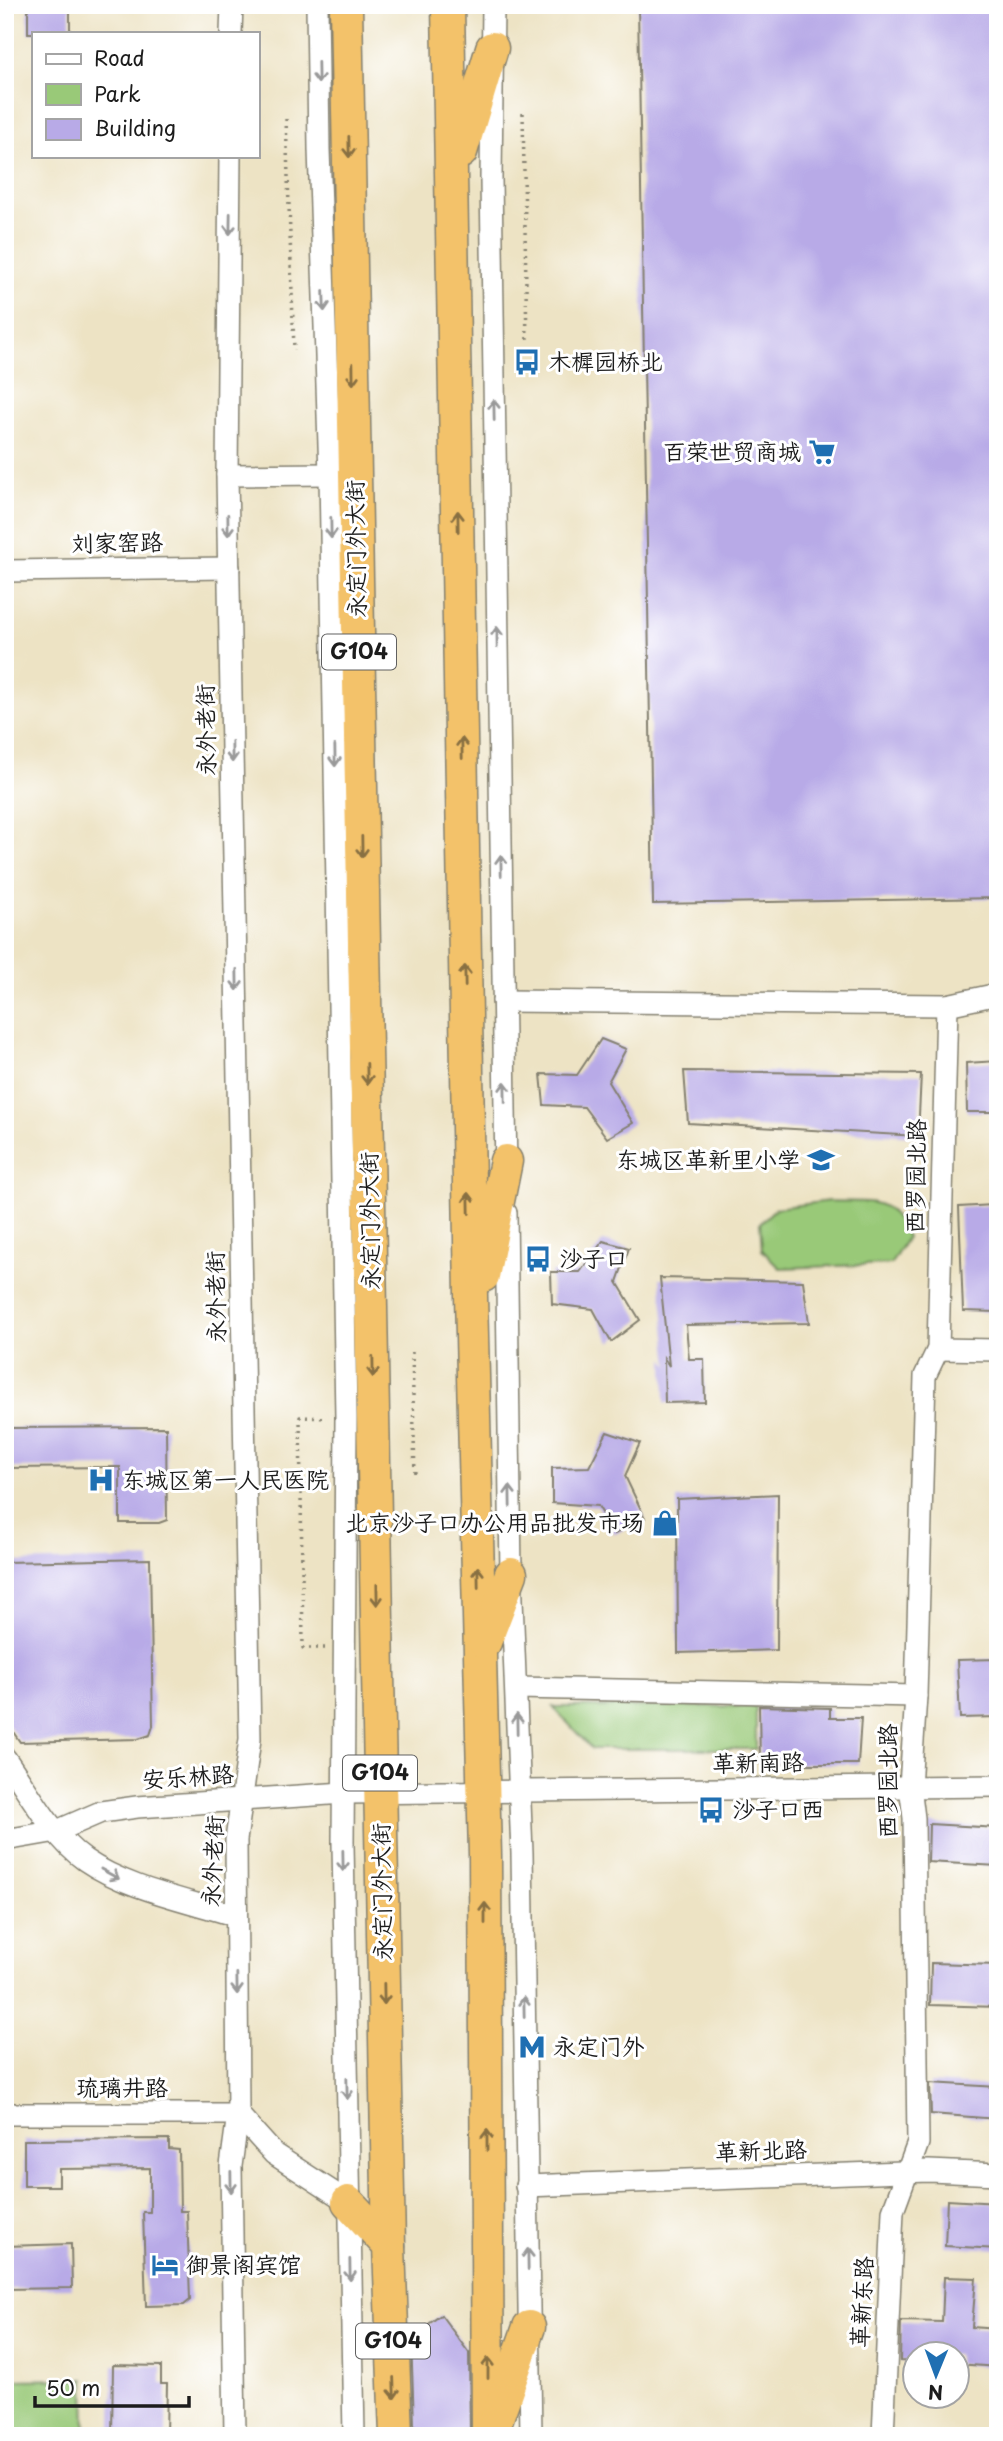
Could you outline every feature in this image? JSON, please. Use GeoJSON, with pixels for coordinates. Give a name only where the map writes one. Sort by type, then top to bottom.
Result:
{"type":"FeatureCollection","features":[{"type":"Feature","properties":{"kind":"highway","name":"永定门外大街"},"geometry":{"type":"LineString","coordinates":[[346,5],[389,2246],[396,2436]]}},
{"type":"Feature","properties":{"kind":"highway"},"geometry":{"type":"LineString","coordinates":[[449,5],[472,1335],[484,1792],[489,2436]]}},
{"type":"Feature","properties":{"kind":"highway"},"geometry":{"type":"LineString","coordinates":[[452,180],[492,48]]}},
{"type":"Feature","properties":{"kind":"highway"},"geometry":{"type":"LineString","coordinates":[[472,1335],[506,1160]]}},
{"type":"Feature","properties":{"kind":"highway"},"geometry":{"type":"LineString","coordinates":[[480,1656],[511,1574]]}},
{"type":"Feature","properties":{"kind":"highway"},"geometry":{"type":"LineString","coordinates":[[348,2202],[389,2246]]}},
{"type":"Feature","properties":{"kind":"highway"},"geometry":{"type":"LineString","coordinates":[[489,2436],[529,2327]]}},
{"type":"Feature","properties":{"kind":"street"},"geometry":{"type":"LineString","coordinates":[[231,32],[232,5]]}},
{"type":"Feature","properties":{"kind":"street","name":"永定门外大街"},"geometry":{"type":"LineString","coordinates":[[317,5],[330,474],[346,1418],[344,1793],[348,2202],[354,2436]]}},
{"type":"Feature","properties":{"kind":"street"},"geometry":{"type":"LineString","coordinates":[[493,5],[491,179],[511,1574],[520,1792],[531,2436]]}},
{"type":"Feature","properties":{"kind":"street","name":"永外老街"},"geometry":{"type":"LineString","coordinates":[[230,158],[227,475],[250,1739],[236,1840],[238,2115],[231,2166],[235,2436]]}},
{"type":"Feature","properties":{"kind":"street"},"geometry":{"type":"LineString","coordinates":[[227,475],[330,474]]}},
{"type":"Feature","properties":{"kind":"street","name":"刘家窑路"},"geometry":{"type":"LineString","coordinates":[[5,571],[229,568]]}},
{"type":"Feature","properties":{"kind":"street"},"geometry":{"type":"LineString","coordinates":[[503,1001],[947,1005],[998,994]]}},
{"type":"Feature","properties":{"kind":"street","name":"西罗园北路"},"geometry":{"type":"LineString","coordinates":[[907,2172],[918,2143],[914,1818],[909,1786],[916,1696],[925,1376],[938,1349],[947,1005]]}},
{"type":"Feature","properties":{"kind":"street"},"geometry":{"type":"LineString","coordinates":[[938,1349],[998,1350]]}},
{"type":"Feature","properties":{"kind":"street"},"geometry":{"type":"LineString","coordinates":[[516,1688],[916,1696]]}},
{"type":"Feature","properties":{"kind":"street"},"geometry":{"type":"LineString","coordinates":[[5,1758],[57,1832],[83,1858],[118,1879],[236,1916]]}},
{"type":"Feature","properties":{"kind":"street","name":"革新南路"},"geometry":{"type":"LineString","coordinates":[[484,1792],[998,1786]]}},
{"type":"Feature","properties":{"kind":"street","name":"安乐林路"},"geometry":{"type":"LineString","coordinates":[[5,1840],[57,1832],[101,1812],[137,1807],[344,1793],[484,1792]]}},
{"type":"Feature","properties":{"kind":"street","name":"琉璃井路"},"geometry":{"type":"LineString","coordinates":[[5,2114],[238,2115]]}},
{"type":"Feature","properties":{"kind":"street"},"geometry":{"type":"LineString","coordinates":[[238,2115],[274,2154],[348,2202]]}},
{"type":"Feature","properties":{"kind":"street","name":"革新北路"},"geometry":{"type":"LineString","coordinates":[[527,2186],[929,2171],[998,2174]]}},
{"type":"Feature","properties":{"kind":"street","name":"革新东路"},"geometry":{"type":"LineString","coordinates":[[883,2436],[893,2211],[907,2172]]}},
{"type":"Feature","properties":{"kind":"path"},"geometry":{"type":"LineString","coordinates":[[523,113],[527,344]]}},
{"type":"Feature","properties":{"kind":"path"},"geometry":{"type":"LineString","coordinates":[[286,119],[294,350]]}},
{"type":"Feature","properties":{"kind":"path"},"geometry":{"type":"LineString","coordinates":[[412,1352],[415,1477]]}},
{"type":"Feature","properties":{"kind":"path"},"geometry":{"type":"LineString","coordinates":[[303,1648],[300,1417],[346,1418]]}},
{"type":"Feature","properties":{"kind":"green space"},"geometry":{"type":"Polygon","coordinates":[[[829,1201],[877,1204],[893,1214],[907,1237],[891,1264],[780,1268],[762,1250],[760,1223],[776,1208],[829,1201]]]}},
{"type":"Feature","properties":{"kind":"green space"},"geometry":{"type":"Polygon","coordinates":[[[756,1706],[756,1749],[592,1749],[553,1707],[756,1706]]]}},
{"type":"Feature","properties":{"kind":"green space"},"geometry":{"type":"Polygon","coordinates":[[[85,2379],[86,2436],[5,2436],[5,2380],[85,2379]]]}},
{"type":"Feature","properties":{"kind":"building"},"geometry":{"type":"Polygon","coordinates":[[[28,5],[70,5],[70,32],[28,33],[28,5]]]}},
{"type":"Feature","properties":{"kind":"building","name":"百荣世贸商城"},"geometry":{"type":"Polygon","coordinates":[[[638,5],[998,5],[998,898],[653,904],[638,5]]]}},
{"type":"Feature","properties":{"kind":"building"},"geometry":{"type":"Polygon","coordinates":[[[601,1039],[626,1049],[608,1082],[633,1123],[607,1138],[584,1107],[544,1105],[541,1074],[577,1075],[601,1039]]]}},
{"type":"Feature","properties":{"kind":"building"},"geometry":{"type":"Polygon","coordinates":[[[998,1061],[998,1112],[967,1112],[966,1063],[998,1061]]]}},
{"type":"Feature","properties":{"kind":"building"},"geometry":{"type":"Polygon","coordinates":[[[684,1071],[921,1074],[918,1136],[688,1123],[684,1071]]]}},
{"type":"Feature","properties":{"kind":"building"},"geometry":{"type":"Polygon","coordinates":[[[993,1205],[998,1234],[998,1312],[963,1311],[959,1207],[993,1205]]]}},
{"type":"Feature","properties":{"kind":"building"},"geometry":{"type":"Polygon","coordinates":[[[603,1241],[629,1248],[617,1282],[640,1320],[611,1342],[593,1309],[552,1304],[551,1272],[580,1272],[603,1241]]]}},
{"type":"Feature","properties":{"kind":"building"},"geometry":{"type":"Polygon","coordinates":[[[660,1278],[803,1281],[809,1323],[686,1325],[689,1359],[704,1359],[705,1402],[665,1403],[664,1358],[669,1366],[660,1278]]]}},
{"type":"Feature","properties":{"kind":"building"},"geometry":{"type":"Polygon","coordinates":[[[166,1427],[167,1520],[159,1523],[120,1523],[120,1467],[5,1468],[5,1428],[166,1427]]]}},
{"type":"Feature","properties":{"kind":"building"},"geometry":{"type":"Polygon","coordinates":[[[607,1432],[640,1443],[625,1476],[645,1518],[615,1534],[598,1506],[552,1503],[552,1468],[589,1467],[607,1432]]]}},
{"type":"Feature","properties":{"kind":"building"},"geometry":{"type":"Polygon","coordinates":[[[778,1494],[777,1650],[678,1653],[677,1499],[778,1494]]]}},
{"type":"Feature","properties":{"kind":"building"},"geometry":{"type":"Polygon","coordinates":[[[150,1559],[153,1726],[150,1735],[138,1739],[20,1742],[5,1720],[5,1562],[150,1559]]]}},
{"type":"Feature","properties":{"kind":"building"},"geometry":{"type":"Polygon","coordinates":[[[998,1659],[998,1717],[960,1718],[957,1660],[998,1659]]]}},
{"type":"Feature","properties":{"kind":"building"},"geometry":{"type":"Polygon","coordinates":[[[759,1706],[830,1708],[830,1718],[861,1718],[858,1764],[760,1764],[759,1706]]]}},
{"type":"Feature","properties":{"kind":"building"},"geometry":{"type":"Polygon","coordinates":[[[929,1824],[998,1828],[998,1866],[928,1862],[929,1824]]]}},
{"type":"Feature","properties":{"kind":"building"},"geometry":{"type":"Polygon","coordinates":[[[931,1963],[998,1965],[998,2007],[930,2005],[931,1963]]]}},
{"type":"Feature","properties":{"kind":"building"},"geometry":{"type":"Polygon","coordinates":[[[930,2083],[998,2087],[998,2119],[931,2114],[930,2083]]]}},
{"type":"Feature","properties":{"kind":"building"},"geometry":{"type":"Polygon","coordinates":[[[169,2139],[169,2149],[179,2150],[180,2211],[187,2211],[190,2300],[184,2305],[146,2306],[143,2212],[150,2212],[150,2168],[59,2169],[59,2186],[24,2186],[24,2140],[169,2139]]]}},
{"type":"Feature","properties":{"kind":"building"},"geometry":{"type":"Polygon","coordinates":[[[947,2200],[998,2203],[998,2249],[945,2246],[947,2200]]]}},
{"type":"Feature","properties":{"kind":"building"},"geometry":{"type":"Polygon","coordinates":[[[71,2244],[72,2288],[5,2289],[5,2246],[71,2244]]]}},
{"type":"Feature","properties":{"kind":"building"},"geometry":{"type":"Polygon","coordinates":[[[944,2277],[976,2278],[972,2327],[998,2329],[998,2367],[972,2365],[972,2340],[902,2340],[900,2361],[901,2321],[942,2322],[944,2277]]]}},
{"type":"Feature","properties":{"kind":"building"},"geometry":{"type":"Polygon","coordinates":[[[441,2315],[469,2353],[470,2436],[422,2436],[414,2424],[411,2337],[441,2315]]]}},
{"type":"Feature","properties":{"kind":"building"},"geometry":{"type":"Polygon","coordinates":[[[113,2365],[161,2366],[161,2384],[167,2384],[166,2436],[112,2436],[113,2365]]]}},
{"type":"Feature","properties":{"kind":"place","name":"木樨园桥北"},"geometry":{"type":"Point","coordinates":[527,362]}},
{"type":"Feature","properties":{"kind":"place","name":"百荣世贸商城"},"geometry":{"type":"Point","coordinates":[822,452]}},
{"type":"Feature","properties":{"kind":"place","name":"东城区革新里小学"},"geometry":{"type":"Point","coordinates":[821,1160]}},
{"type":"Feature","properties":{"kind":"place","name":"沙子口"},"geometry":{"type":"Point","coordinates":[538,1259]}},
{"type":"Feature","properties":{"kind":"place","name":"东城区第一人民医院"},"geometry":{"type":"Point","coordinates":[101,1480]}},
{"type":"Feature","properties":{"kind":"place","name":"北京沙子口办公用品批发市场"},"geometry":{"type":"Point","coordinates":[665,1523]}},
{"type":"Feature","properties":{"kind":"place","name":"沙子口西"},"geometry":{"type":"Point","coordinates":[711,1810]}},
{"type":"Feature","properties":{"kind":"place","name":"永定门外"},"geometry":{"type":"Point","coordinates":[532,2047]}},
{"type":"Feature","properties":{"kind":"place","name":"御景阁宾馆"},"geometry":{"type":"Point","coordinates":[165,2265]}}]}
